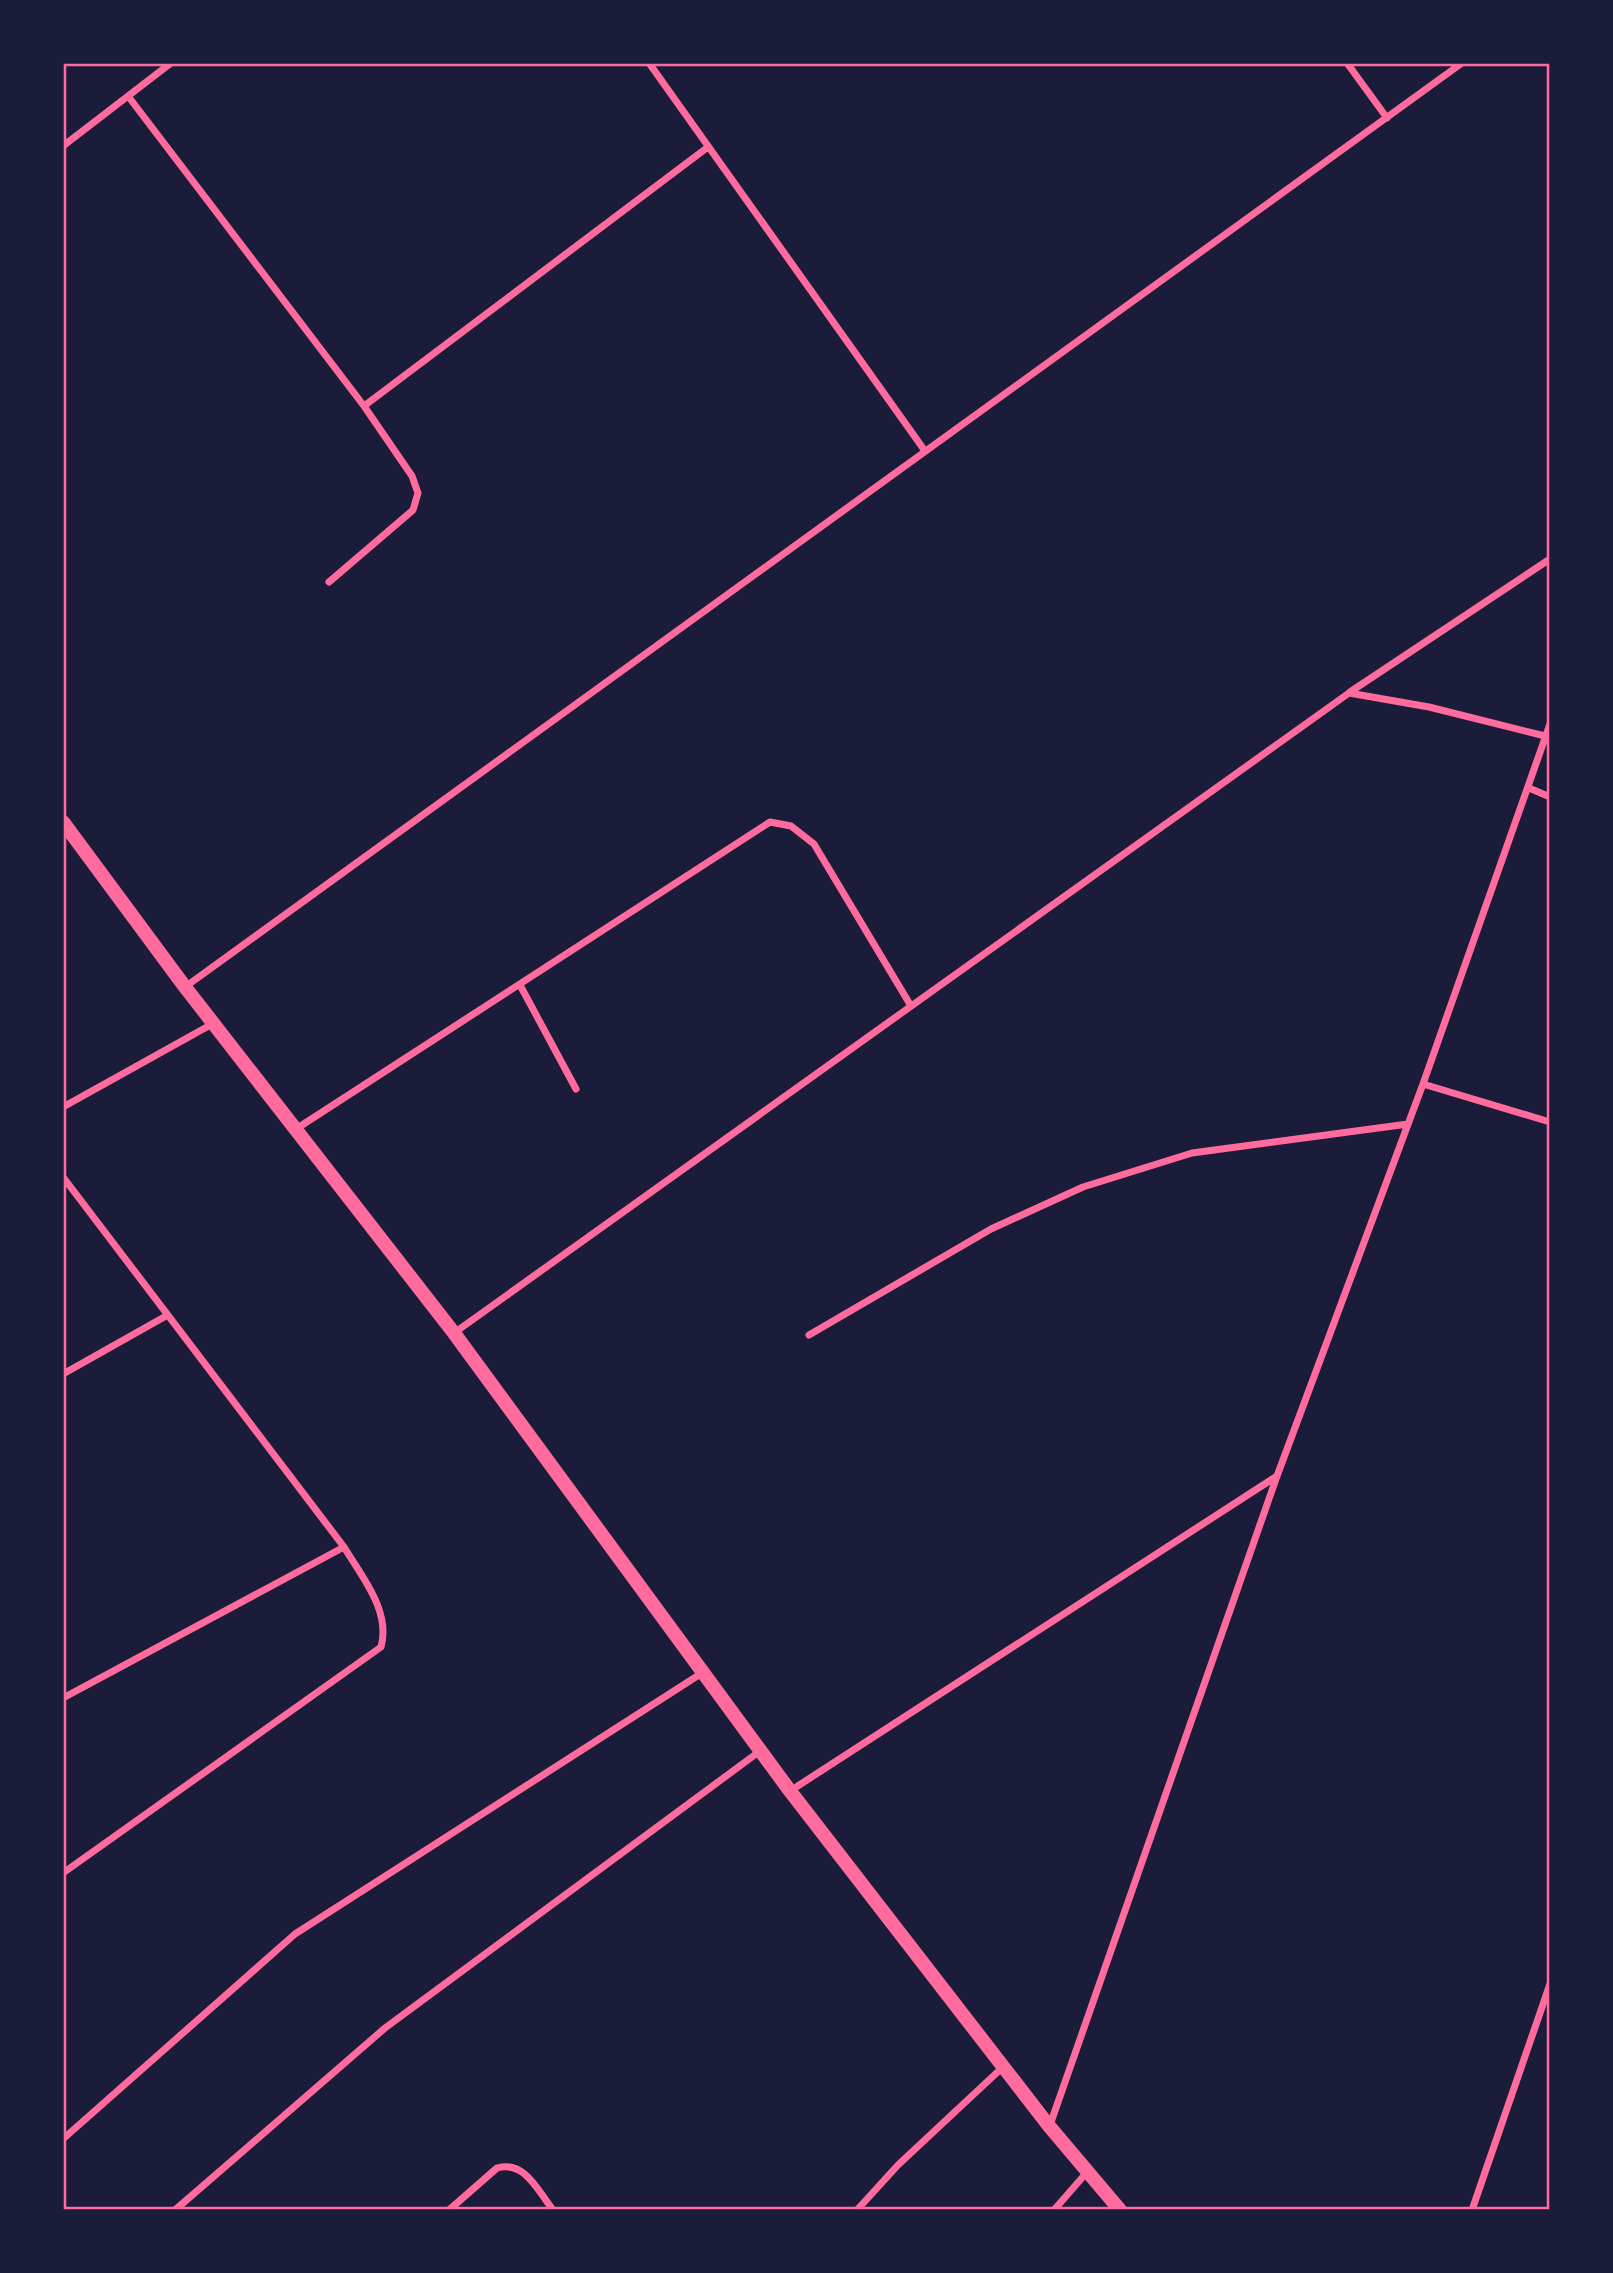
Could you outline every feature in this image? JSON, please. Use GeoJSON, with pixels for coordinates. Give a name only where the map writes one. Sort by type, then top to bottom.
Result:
{"type":"FeatureCollection","features":[{"type":"Feature","properties":{"kind":"main road"},"geometry":{"type":"LineString","coordinates":[[63,822],[185,986],[454,1333],[790,1791],[1049,2126],[1120,2210]]}},
{"type":"Feature","properties":{"kind":"street"},"geometry":{"type":"LineString","coordinates":[[63,146],[170,63]]}},
{"type":"Feature","properties":{"kind":"street"},"geometry":{"type":"LineString","coordinates":[[649,63],[925,451]]}},
{"type":"Feature","properties":{"kind":"street"},"geometry":{"type":"LineString","coordinates":[[1347,63],[1387,118]]}},
{"type":"Feature","properties":{"kind":"street"},"geometry":{"type":"LineString","coordinates":[[185,986],[1462,63]]}},
{"type":"Feature","properties":{"kind":"street"},"geometry":{"type":"LineString","coordinates":[[128,96],[364,406],[412,475],[418,494],[413,510],[329,582]]}},
{"type":"Feature","properties":{"kind":"street"},"geometry":{"type":"LineString","coordinates":[[364,406],[708,147]]}},
{"type":"Feature","properties":{"kind":"street"},"geometry":{"type":"LineString","coordinates":[[454,1333],[1349,693],[1550,559]]}},
{"type":"Feature","properties":{"kind":"street"},"geometry":{"type":"LineString","coordinates":[[1349,693],[1429,706],[1545,736]]}},
{"type":"Feature","properties":{"kind":"street"},"geometry":{"type":"LineString","coordinates":[[1049,2126],[1277,1476],[1423,1084],[1550,724]]}},
{"type":"Feature","properties":{"kind":"street"},"geometry":{"type":"LineString","coordinates":[[1529,788],[1550,797]]}},
{"type":"Feature","properties":{"kind":"street"},"geometry":{"type":"LineString","coordinates":[[296,1129],[770,822],[792,826],[814,844],[911,1006]]}},
{"type":"Feature","properties":{"kind":"street"},"geometry":{"type":"LineString","coordinates":[[520,985],[576,1089]]}},
{"type":"Feature","properties":{"kind":"street"},"geometry":{"type":"LineString","coordinates":[[63,1107],[214,1023]]}},
{"type":"Feature","properties":{"kind":"street"},"geometry":{"type":"LineString","coordinates":[[1423,1084],[1550,1122]]}},
{"type":"Feature","properties":{"kind":"street"},"geometry":{"type":"LineString","coordinates":[[809,1335],[991,1229],[1083,1187],[1192,1153],[1408,1124]]}},
{"type":"Feature","properties":{"kind":"street"},"geometry":{"type":"LineString","coordinates":[[63,1177],[344,1547],[376,1598],[385,1634],[382,1647],[63,1873]]}},
{"type":"Feature","properties":{"kind":"street"},"geometry":{"type":"LineString","coordinates":[[63,1374],[166,1316]]}},
{"type":"Feature","properties":{"kind":"street"},"geometry":{"type":"LineString","coordinates":[[790,1791],[1277,1476]]}},
{"type":"Feature","properties":{"kind":"street"},"geometry":{"type":"LineString","coordinates":[[63,1698],[344,1547]]}},
{"type":"Feature","properties":{"kind":"street"},"geometry":{"type":"LineString","coordinates":[[63,2139],[295,1934],[703,1672]]}},
{"type":"Feature","properties":{"kind":"street"},"geometry":{"type":"LineString","coordinates":[[175,2210],[385,2028],[761,1750]]}},
{"type":"Feature","properties":{"kind":"street"},"geometry":{"type":"LineString","coordinates":[[1472,2210],[1550,1984]]}},
{"type":"Feature","properties":{"kind":"street"},"geometry":{"type":"LineString","coordinates":[[857,2210],[898,2165],[1004,2066]]}},
{"type":"Feature","properties":{"kind":"street"},"geometry":{"type":"LineString","coordinates":[[449,2210],[497,2168],[505,2165],[522,2170],[553,2210]]}},
{"type":"Feature","properties":{"kind":"street"},"geometry":{"type":"LineString","coordinates":[[1054,2210],[1088,2171]]}}]}
